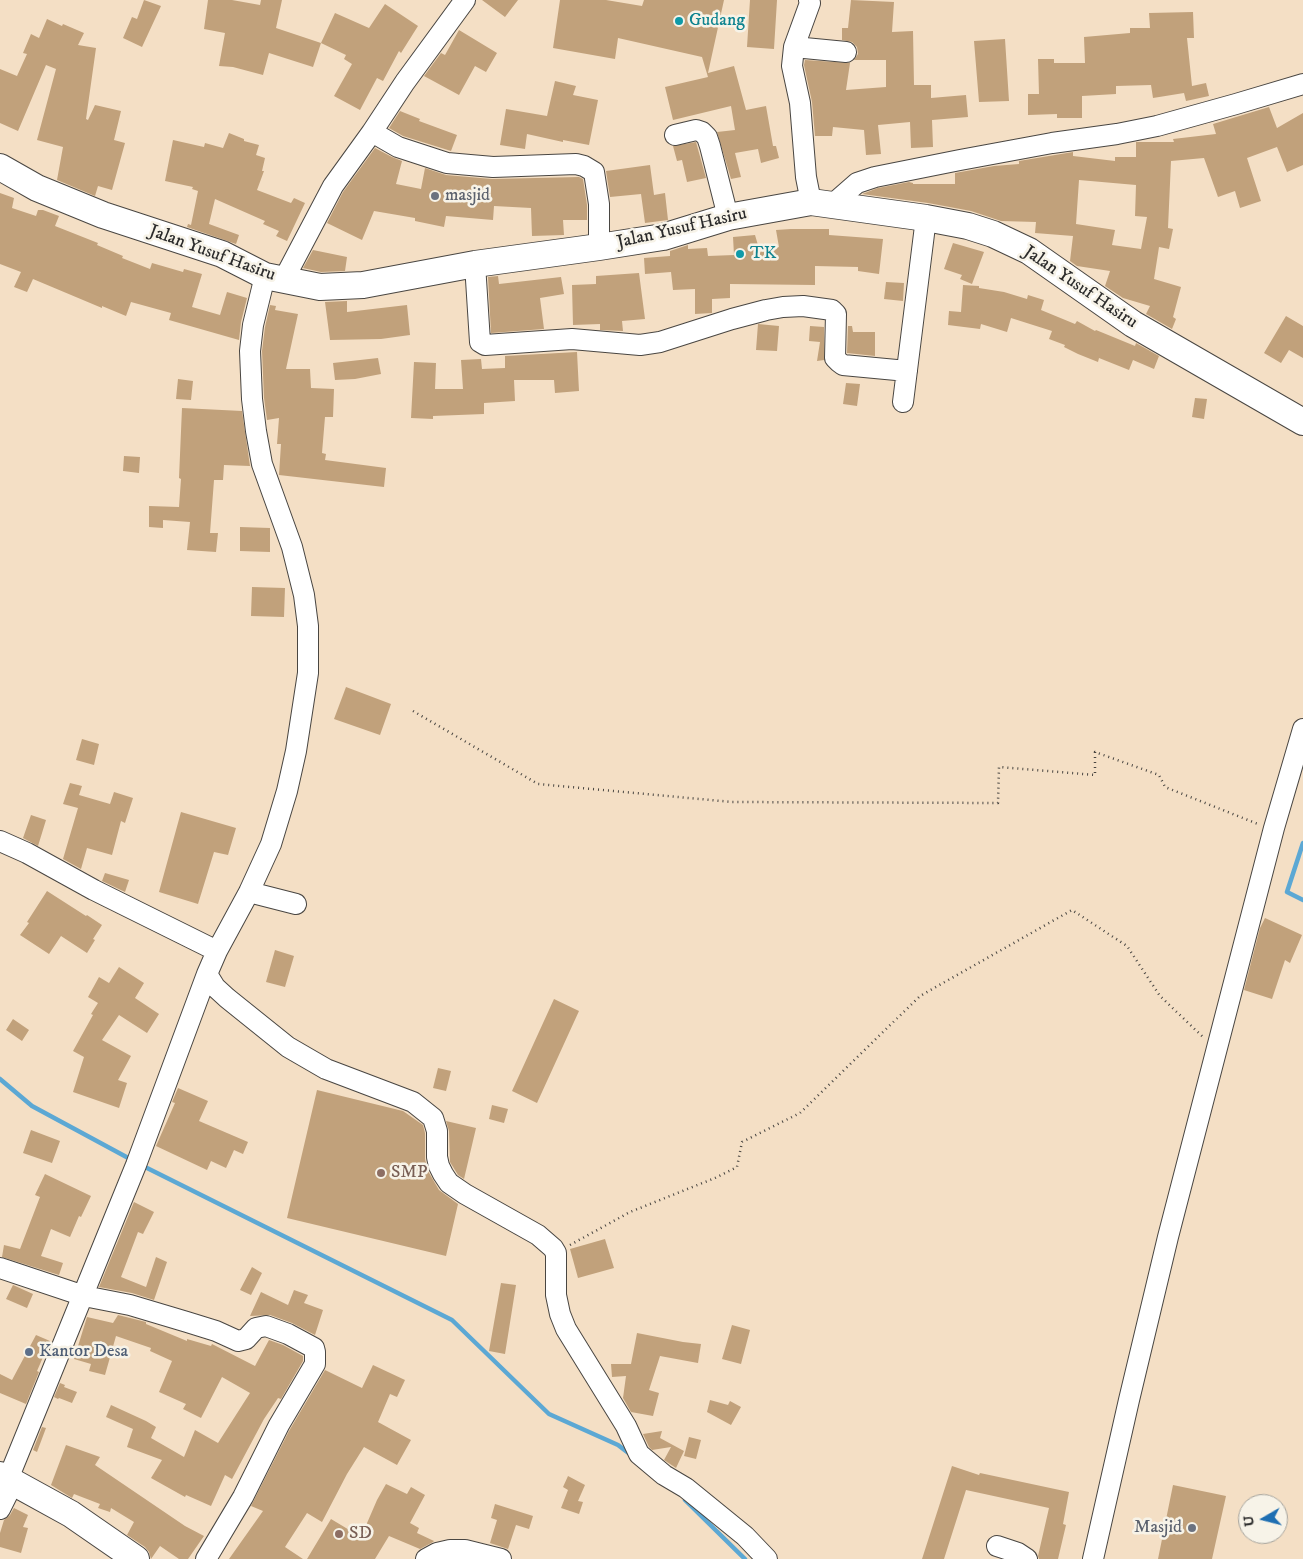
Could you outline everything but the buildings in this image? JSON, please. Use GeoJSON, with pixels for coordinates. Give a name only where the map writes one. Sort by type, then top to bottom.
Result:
{"type":"FeatureCollection","features":[{"type":"Feature","properties":{"kind":"main road","name":"Jalan Yusuf Hasiru"},"geometry":{"type":"LineString","coordinates":[[0,167],[36,188],[103,215],[222,254],[274,278],[320,287],[363,285],[475,264],[663,237],[728,217],[822,203],[968,226],[993,234],[1029,251],[1133,324],[1303,422]]}},
{"type":"Feature","properties":{"kind":"main road"},"geometry":{"type":"LineString","coordinates":[[7,1479],[71,1514],[136,1559]]}},
{"type":"Feature","properties":{"kind":"street"},"geometry":{"type":"LineString","coordinates":[[0,1509],[7,1479],[84,1296],[136,1165],[207,974],[250,892],[271,844],[288,791],[296,752],[309,658],[304,595],[292,547],[262,464],[253,407],[250,351],[253,325],[274,278],[333,186],[465,0]]}},
{"type":"Feature","properties":{"kind":"street"},"geometry":{"type":"LineString","coordinates":[[809,0],[810,3],[794,47],[792,66],[800,103],[806,177],[822,203],[857,183],[875,177],[1157,126],[1303,84]]}},
{"type":"Feature","properties":{"kind":"street"},"geometry":{"type":"LineString","coordinates":[[794,47],[846,52]]}},
{"type":"Feature","properties":{"kind":"street"},"geometry":{"type":"LineString","coordinates":[[675,135],[696,130],[702,132],[706,137],[728,217]]}},
{"type":"Feature","properties":{"kind":"street"},"geometry":{"type":"LineString","coordinates":[[372,132],[398,148],[447,163],[492,167],[576,164],[584,166],[594,172],[599,204],[599,247]]}},
{"type":"Feature","properties":{"kind":"street"},"geometry":{"type":"LineString","coordinates":[[903,402],[926,218]]}},
{"type":"Feature","properties":{"kind":"street"},"geometry":{"type":"LineString","coordinates":[[475,264],[480,342],[485,346],[572,339],[640,345],[660,342],[766,310],[803,306],[832,310],[836,314],[835,358],[843,365],[907,371]]}},
{"type":"Feature","properties":{"kind":"street"},"geometry":{"type":"LineString","coordinates":[[1093,1559],[1168,1236],[1274,828],[1303,729]]}},
{"type":"Feature","properties":{"kind":"street"},"geometry":{"type":"LineString","coordinates":[[0,841],[218,951]]}},
{"type":"Feature","properties":{"kind":"street"},"geometry":{"type":"LineString","coordinates":[[250,892],[296,904]]}},
{"type":"Feature","properties":{"kind":"street"},"geometry":{"type":"LineString","coordinates":[[207,974],[215,987],[227,998],[288,1047],[326,1069],[413,1102],[433,1118],[437,1131],[439,1166],[450,1183],[465,1194],[538,1235],[549,1243],[556,1254],[556,1295],[560,1314],[566,1329],[626,1426],[640,1454],[664,1475],[686,1488],[745,1536],[767,1559]]}},
{"type":"Feature","properties":{"kind":"street"},"geometry":{"type":"LineString","coordinates":[[0,1268],[84,1296],[130,1305],[216,1331],[238,1341],[249,1336],[256,1328],[266,1326],[288,1334],[314,1348],[316,1352],[315,1364],[279,1425],[244,1497],[206,1559]]}},
{"type":"Feature","properties":{"kind":"street"},"geometry":{"type":"LineString","coordinates":[[997,1546],[1018,1553],[1027,1559]]}},
{"type":"Feature","properties":{"kind":"street"},"geometry":{"type":"LineString","coordinates":[[426,1559],[437,1553],[450,1550],[465,1550],[501,1559]]}},
{"type":"Feature","properties":{"kind":"path"},"geometry":{"type":"LineString","coordinates":[[413,711],[538,784],[732,802],[998,803],[999,767],[1095,775],[1095,752],[1159,774],[1165,788],[1251,822],[1274,828]]}},
{"type":"Feature","properties":{"kind":"path"},"geometry":{"type":"LineString","coordinates":[[556,1254],[630,1212],[715,1178],[737,1166],[742,1142],[800,1112],[920,996],[1072,910],[1127,946],[1160,996],[1217,1050]]}},
{"type":"Feature","properties":{"kind":"waterway"},"geometry":{"type":"LineString","coordinates":[[1303,843],[1287,892],[1303,900]]}},
{"type":"Feature","properties":{"kind":"waterway"},"geometry":{"type":"LineString","coordinates":[[0,1079],[32,1106],[132,1160]]}},
{"type":"Feature","properties":{"kind":"waterway"},"geometry":{"type":"LineString","coordinates":[[141,1165],[452,1320],[549,1414],[618,1445],[631,1455]]}},
{"type":"Feature","properties":{"kind":"waterway"},"geometry":{"type":"LineString","coordinates":[[685,1500],[745,1559]]}},
{"type":"Feature","properties":{"kind":"place","name":"Gudang"},"geometry":{"type":"Point","coordinates":[679,21]}},
{"type":"Feature","properties":{"kind":"place","name":"masjid"},"geometry":{"type":"Point","coordinates":[435,196]}},
{"type":"Feature","properties":{"kind":"place","name":"TK"},"geometry":{"type":"Point","coordinates":[740,254]}},
{"type":"Feature","properties":{"kind":"place","name":"SMP"},"geometry":{"type":"Point","coordinates":[381,1173]}},
{"type":"Feature","properties":{"kind":"place","name":"Kantor Desa"},"geometry":{"type":"Point","coordinates":[29,1352]}},
{"type":"Feature","properties":{"kind":"place","name":"Masjid"},"geometry":{"type":"Point","coordinates":[1192,1528]}},
{"type":"Feature","properties":{"kind":"place","name":"SD"},"geometry":{"type":"Point","coordinates":[339,1534]}}]}
